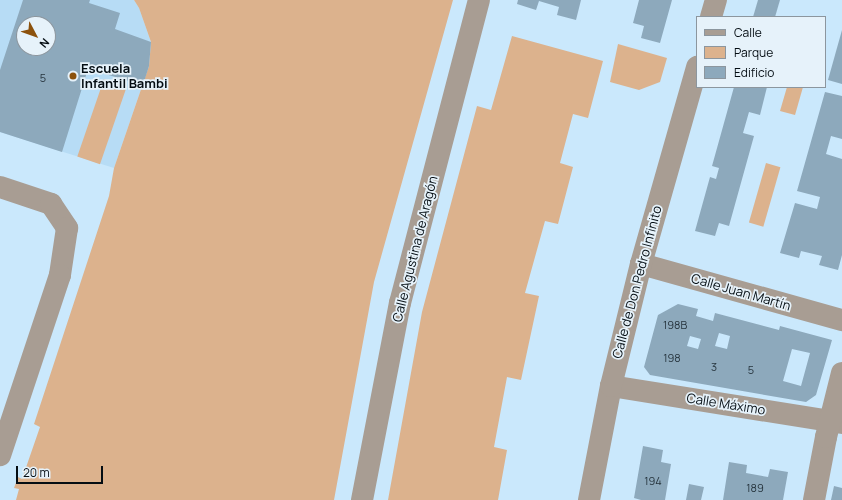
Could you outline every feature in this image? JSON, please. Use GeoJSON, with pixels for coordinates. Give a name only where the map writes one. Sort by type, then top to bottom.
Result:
{"type":"FeatureCollection","features":[{"type":"Feature","properties":{"kind":"street","name":"Calle Agustina de Aragón"},"geometry":{"type":"LineString","coordinates":[[362,500],[400,304],[479,0]]}},
{"type":"Feature","properties":{"kind":"street"},"geometry":{"type":"LineString","coordinates":[[711,16],[716,0]]}},
{"type":"Feature","properties":{"kind":"street","name":"Calle de Don Pedro Infinito"},"geometry":{"type":"LineString","coordinates":[[589,500],[611,386],[640,264],[696,70]]}},
{"type":"Feature","properties":{"kind":"street"},"geometry":{"type":"LineString","coordinates":[[0,187],[51,204],[67,228],[60,275],[0,455]]}},
{"type":"Feature","properties":{"kind":"street","name":"Calle Juan Martín"},"geometry":{"type":"LineString","coordinates":[[640,264],[842,320]]}},
{"type":"Feature","properties":{"kind":"street"},"geometry":{"type":"LineString","coordinates":[[814,500],[836,422],[842,373]]}},
{"type":"Feature","properties":{"kind":"street","name":"Calle Máximo"},"geometry":{"type":"LineString","coordinates":[[611,386],[836,422]]}},
{"type":"Feature","properties":{"kind":"shaded area","name":"Escuela Infantil Bambi"},"geometry":{"type":"Polygon","coordinates":[[[0,0],[134,0],[139,8],[151,42],[149,66],[114,168],[0,132],[0,0]]]}},
{"type":"Feature","properties":{"kind":"green space"},"geometry":{"type":"Polygon","coordinates":[[[134,0],[453,0],[374,282],[334,500],[16,500],[19,489],[14,488],[18,477],[22,479],[40,427],[34,424],[109,196],[114,168],[149,66],[151,42],[139,8],[134,0]]]}},
{"type":"Feature","properties":{"kind":"green space"},"geometry":{"type":"Polygon","coordinates":[[[512,36],[603,61],[588,118],[573,114],[560,163],[573,167],[558,224],[545,221],[525,293],[539,296],[521,380],[507,377],[494,447],[507,450],[498,500],[388,500],[422,312],[477,106],[491,110],[512,36]]]}},
{"type":"Feature","properties":{"kind":"green space"},"geometry":{"type":"Polygon","coordinates":[[[618,44],[667,58],[660,82],[639,90],[610,82],[618,44]]]}},
{"type":"Feature","properties":{"kind":"green space"},"geometry":{"type":"Polygon","coordinates":[[[104,79],[127,87],[100,164],[77,157],[104,79]]]}},
{"type":"Feature","properties":{"kind":"green space"},"geometry":{"type":"Polygon","coordinates":[[[787,88],[803,88],[795,115],[780,111],[787,88]]]}},
{"type":"Feature","properties":{"kind":"green space"},"geometry":{"type":"Polygon","coordinates":[[[766,163],[780,167],[763,227],[749,223],[766,163]]]}},
{"type":"Feature","properties":{"kind":"building","name":"Escuela Infantil Bambi"},"geometry":{"type":"Polygon","coordinates":[[[23,0],[90,0],[89,3],[120,13],[115,29],[151,42],[149,66],[143,85],[88,69],[62,152],[0,132],[0,70],[16,21],[16,56],[56,56],[56,16],[18,16],[23,0]]]}},
{"type":"Feature","properties":{"kind":"building"},"geometry":{"type":"Polygon","coordinates":[[[518,0],[581,0],[576,20],[557,15],[559,7],[539,1],[536,10],[517,4],[518,0]]]}},
{"type":"Feature","properties":{"kind":"building"},"geometry":{"type":"Polygon","coordinates":[[[639,0],[672,0],[660,43],[641,38],[644,26],[633,23],[639,0]]]}},
{"type":"Feature","properties":{"kind":"building"},"geometry":{"type":"Polygon","coordinates":[[[758,0],[780,0],[775,16],[753,16],[758,0]]]}},
{"type":"Feature","properties":{"kind":"building"},"geometry":{"type":"Polygon","coordinates":[[[842,30],[842,84],[828,80],[842,30]]]}},
{"type":"Feature","properties":{"kind":"building"},"geometry":{"type":"Polygon","coordinates":[[[734,88],[767,88],[760,115],[749,112],[743,133],[754,136],[729,226],[719,223],[715,236],[695,231],[710,177],[716,179],[719,168],[712,166],[734,88]]]}},
{"type":"Feature","properties":{"kind":"building"},"geometry":{"type":"Polygon","coordinates":[[[825,92],[842,96],[842,139],[831,136],[826,154],[842,159],[842,255],[838,270],[819,265],[822,256],[801,251],[799,258],[780,253],[795,203],[817,209],[820,197],[797,191],[825,92]]]}},
{"type":"Feature","properties":{"kind":"building"},"geometry":{"type":"Polygon","coordinates":[[[678,304],[698,309],[696,316],[713,321],[715,313],[779,330],[780,326],[832,340],[816,395],[806,402],[650,375],[644,367],[658,315],[678,304]],[[719,333],[715,346],[727,349],[730,336],[719,333]],[[690,336],[687,346],[698,349],[701,339],[690,336]],[[792,349],[783,381],[801,386],[810,353],[792,349]]]}},
{"type":"Feature","properties":{"kind":"building"},"geometry":{"type":"Polygon","coordinates":[[[643,446],[663,450],[661,462],[671,464],[665,500],[641,500],[634,498],[643,446]]]}},
{"type":"Feature","properties":{"kind":"building"},"geometry":{"type":"Polygon","coordinates":[[[729,462],[747,465],[746,473],[768,477],[770,469],[788,472],[783,500],[723,500],[729,462]]]}},
{"type":"Feature","properties":{"kind":"building"},"geometry":{"type":"Polygon","coordinates":[[[689,484],[704,487],[701,500],[686,500],[689,484]]]}},
{"type":"Feature","properties":{"kind":"building"},"geometry":{"type":"Polygon","coordinates":[[[834,486],[842,488],[842,500],[831,500],[834,486]]]}},
{"type":"Feature","properties":{"kind":"place","name":"Escuela Infantil Bambi"},"geometry":{"type":"Point","coordinates":[73,76]}}]}
